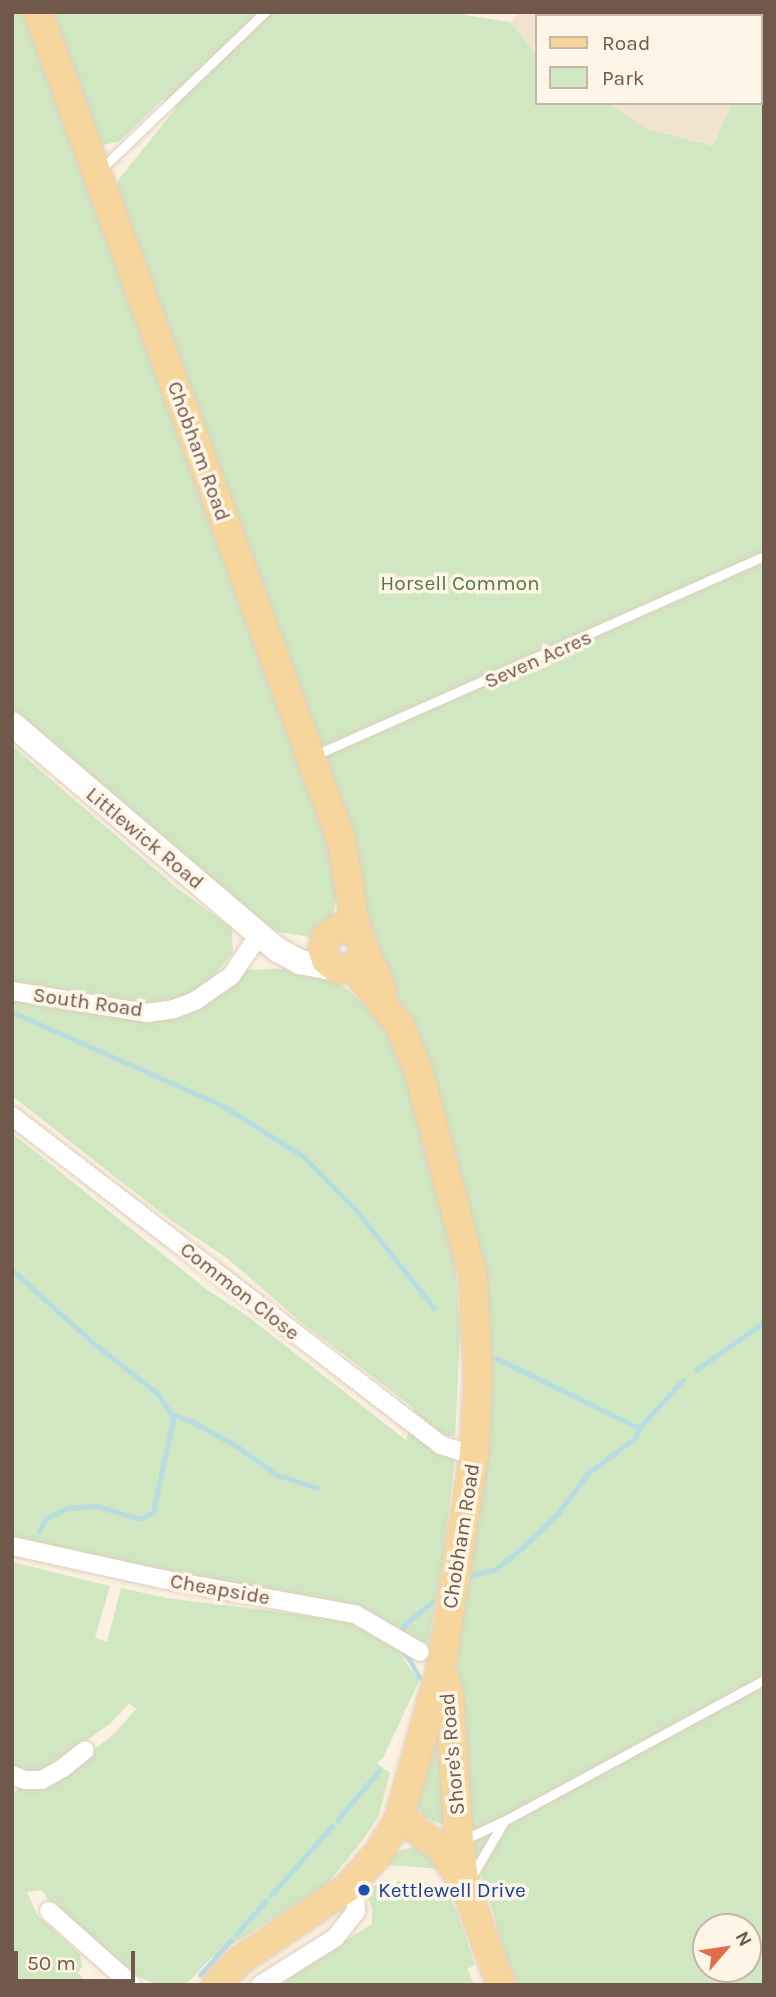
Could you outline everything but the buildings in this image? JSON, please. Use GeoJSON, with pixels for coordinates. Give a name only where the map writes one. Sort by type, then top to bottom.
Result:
{"type":"FeatureCollection","features":[{"type":"Feature","properties":{"kind":"main road","name":"Chobham Road"},"geometry":{"type":"LineString","coordinates":[[38,12],[341,839],[350,892],[345,949],[390,1010],[418,1070],[473,1276],[478,1380],[474,1456],[431,1660],[403,1821],[347,1888],[239,1961],[216,1985]]}},
{"type":"Feature","properties":{"kind":"main road","name":"Shore's Road"},"geometry":{"type":"LineString","coordinates":[[431,1660],[450,1694],[459,1842],[465,1886],[500,1985]]}},
{"type":"Feature","properties":{"kind":"main road","name":"Shore's Road"},"geometry":{"type":"LineString","coordinates":[[403,1821],[421,1825],[459,1842]]}},
{"type":"Feature","properties":{"kind":"main road","name":"Shore's Road"},"geometry":{"type":"LineString","coordinates":[[403,1821],[442,1850],[465,1886]]}},
{"type":"Feature","properties":{"kind":"street","name":"Littlewick Road"},"geometry":{"type":"LineString","coordinates":[[12,724],[269,943],[300,961],[345,949]]}},
{"type":"Feature","properties":{"kind":"street","name":"South Road"},"geometry":{"type":"LineString","coordinates":[[12,990],[147,1013],[174,1009],[195,1001],[231,976],[269,943]]}},
{"type":"Feature","properties":{"kind":"street","name":"Common Close"},"geometry":{"type":"LineString","coordinates":[[12,1115],[441,1445],[474,1456]]}},
{"type":"Feature","properties":{"kind":"street","name":"Cheapside"},"geometry":{"type":"LineString","coordinates":[[12,1546],[162,1579],[355,1614],[431,1660]]}},
{"type":"Feature","properties":{"kind":"street"},"geometry":{"type":"LineString","coordinates":[[12,1775],[25,1780],[42,1780],[63,1768],[85,1749]]}},
{"type":"Feature","properties":{"kind":"street"},"geometry":{"type":"LineString","coordinates":[[260,1985],[335,1938],[356,1911],[355,1898],[347,1888]]}},
{"type":"Feature","properties":{"kind":"street"},"geometry":{"type":"LineString","coordinates":[[49,1911],[132,1985]]}},
{"type":"Feature","properties":{"kind":"lane"},"geometry":{"type":"LineString","coordinates":[[97,173],[265,12]]}},
{"type":"Feature","properties":{"kind":"lane","name":"Seven Acres"},"geometry":{"type":"LineString","coordinates":[[310,757],[600,631],[764,556]]}},
{"type":"Feature","properties":{"kind":"lane"},"geometry":{"type":"LineString","coordinates":[[459,1842],[504,1821],[764,1680]]}},
{"type":"Feature","properties":{"kind":"lane"},"geometry":{"type":"LineString","coordinates":[[465,1886],[504,1821]]}},
{"type":"Feature","properties":{"kind":"shaded area"},"geometry":{"type":"Polygon","coordinates":[[[520,12],[761,14],[534,14],[534,52],[510,22],[520,12]]]}},
{"type":"Feature","properties":{"kind":"shaded area"},"geometry":{"type":"Polygon","coordinates":[[[762,14],[764,15],[762,36],[762,14]]]}},
{"type":"Feature","properties":{"kind":"shaded area"},"geometry":{"type":"Polygon","coordinates":[[[611,105],[731,105],[714,146],[647,129],[611,105]]]}},
{"type":"Feature","properties":{"kind":"green space","name":"Horsell Common"},"geometry":{"type":"Polygon","coordinates":[[[12,12],[446,12],[510,22],[534,52],[534,105],[611,105],[647,129],[713,146],[731,105],[762,105],[764,32],[764,1985],[518,1985],[508,1963],[474,1850],[461,1764],[457,1656],[484,1418],[457,1182],[461,1177],[357,885],[339,881],[333,915],[310,937],[273,931],[12,710],[12,12]],[[163,99],[120,141],[99,146],[113,199],[119,179],[176,108],[163,99]]]}},
{"type":"Feature","properties":{"kind":"green space"},"geometry":{"type":"Polygon","coordinates":[[[12,746],[177,888],[232,928],[233,953],[202,989],[209,1003],[247,970],[294,968],[337,980],[384,1023],[405,1066],[454,1242],[460,1333],[455,1436],[439,1435],[412,1419],[415,1409],[302,1323],[228,1259],[169,1219],[12,1096],[12,746]]]}},
{"type":"Feature","properties":{"kind":"green space"},"geometry":{"type":"Polygon","coordinates":[[[12,1133],[206,1289],[246,1315],[406,1440],[409,1431],[455,1458],[442,1566],[428,1644],[363,1612],[12,1539],[12,1133]]]}},
{"type":"Feature","properties":{"kind":"green space"},"geometry":{"type":"Polygon","coordinates":[[[12,1562],[110,1586],[95,1638],[107,1642],[121,1588],[167,1598],[337,1619],[361,1627],[396,1648],[419,1681],[383,1758],[377,1763],[390,1773],[379,1815],[362,1841],[326,1885],[211,1958],[186,1985],[157,1985],[138,1976],[93,1942],[47,1899],[42,1890],[27,1892],[37,1915],[80,1954],[82,1967],[78,1973],[89,1985],[12,1985],[12,1791],[15,1792],[20,1785],[61,1779],[72,1772],[71,1768],[114,1734],[136,1709],[129,1703],[110,1724],[43,1771],[32,1775],[12,1768],[12,1562]]]}},
{"type":"Feature","properties":{"kind":"green space"},"geometry":{"type":"Polygon","coordinates":[[[440,1719],[450,1828],[424,1817],[417,1807],[440,1719]]]}},
{"type":"Feature","properties":{"kind":"green space"},"geometry":{"type":"Polygon","coordinates":[[[416,1846],[426,1848],[440,1869],[389,1865],[386,1861],[396,1852],[416,1846]]]}},
{"type":"Feature","properties":{"kind":"green space"},"geometry":{"type":"Polygon","coordinates":[[[383,1880],[443,1884],[457,1912],[475,1965],[467,1969],[475,1985],[285,1985],[287,1980],[314,1960],[372,1924],[372,1908],[365,1892],[383,1880]]]}},
{"type":"Feature","properties":{"kind":"waterway"},"geometry":{"type":"LineString","coordinates":[[12,1012],[225,1107],[304,1157],[356,1210],[434,1308]]}},
{"type":"Feature","properties":{"kind":"waterway"},"geometry":{"type":"LineString","coordinates":[[12,1270],[91,1341],[158,1394],[171,1414],[193,1422],[238,1447],[277,1475],[317,1488]]}},
{"type":"Feature","properties":{"kind":"waterway"},"geometry":{"type":"LineString","coordinates":[[696,1370],[764,1322]]}},
{"type":"Feature","properties":{"kind":"waterway"},"geometry":{"type":"LineString","coordinates":[[496,1358],[639,1428]]}},
{"type":"Feature","properties":{"kind":"waterway"},"geometry":{"type":"LineString","coordinates":[[470,1576],[496,1569],[521,1549],[558,1513],[588,1473],[635,1438],[639,1428],[683,1380]]}},
{"type":"Feature","properties":{"kind":"waterway"},"geometry":{"type":"LineString","coordinates":[[39,1531],[46,1518],[67,1508],[97,1506],[140,1519],[153,1512],[174,1415]]}},
{"type":"Feature","properties":{"kind":"waterway"},"geometry":{"type":"LineString","coordinates":[[399,1634],[405,1624],[432,1602]]}},
{"type":"Feature","properties":{"kind":"waterway"},"geometry":{"type":"LineString","coordinates":[[399,1648],[419,1677]]}},
{"type":"Feature","properties":{"kind":"waterway"},"geometry":{"type":"LineString","coordinates":[[337,1820],[379,1771]]}},
{"type":"Feature","properties":{"kind":"waterway"},"geometry":{"type":"LineString","coordinates":[[271,1895],[332,1826]]}},
{"type":"Feature","properties":{"kind":"waterway"},"geometry":{"type":"LineString","coordinates":[[236,1934],[266,1901]]}},
{"type":"Feature","properties":{"kind":"waterway"},"geometry":{"type":"LineString","coordinates":[[200,1975],[231,1940]]}},
{"type":"Feature","properties":{"kind":"place","name":"Kettlewell Drive"},"geometry":{"type":"Point","coordinates":[364,1890]}}]}
